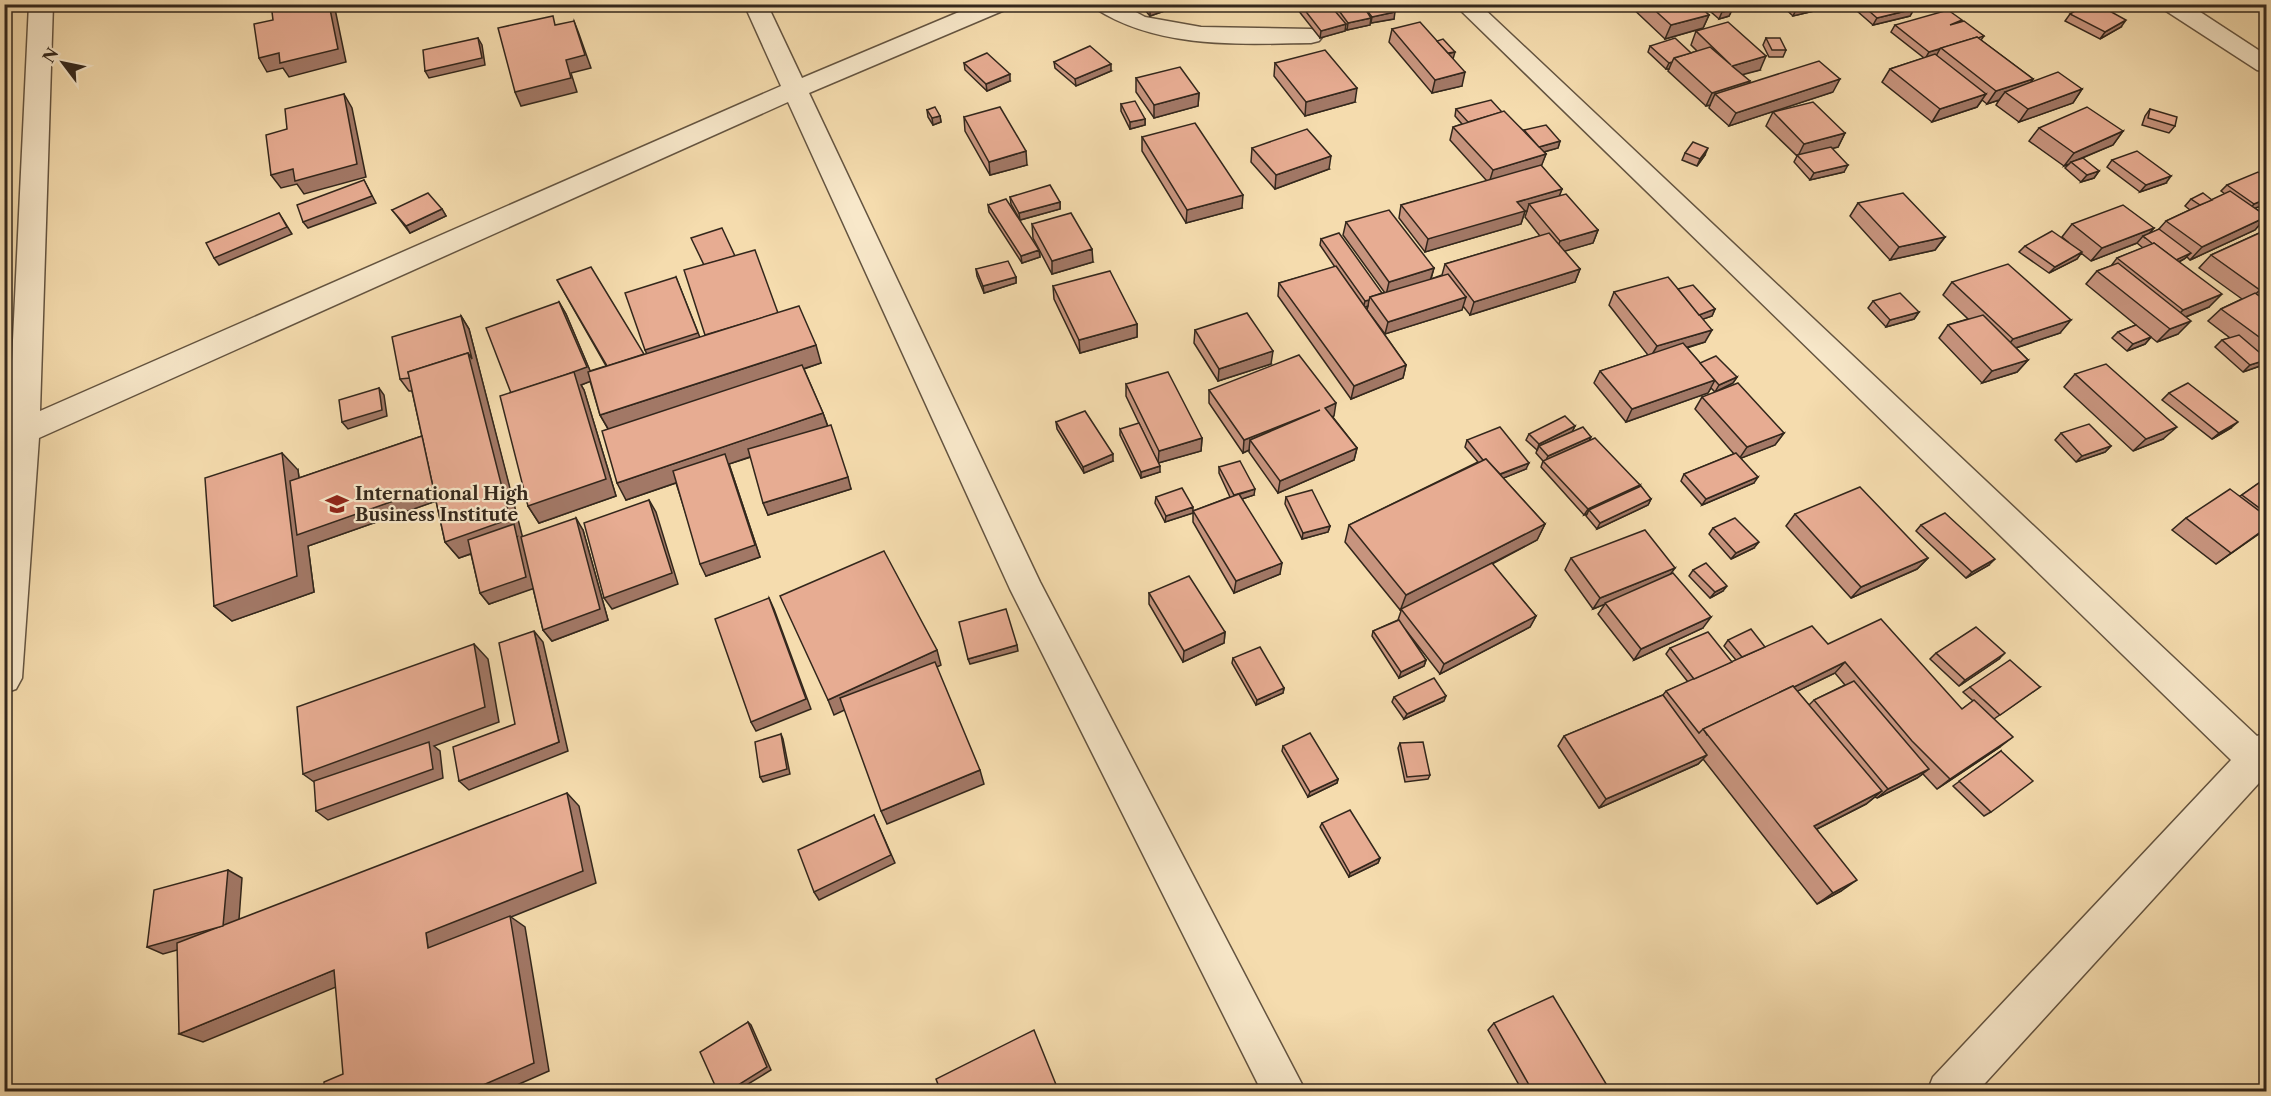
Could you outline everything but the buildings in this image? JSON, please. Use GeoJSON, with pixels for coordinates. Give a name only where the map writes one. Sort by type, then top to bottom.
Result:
{"type":"FeatureCollection","features":[{"type":"Feature","properties":{"kind":"street"},"geometry":{"type":"LineString","coordinates":[[4,678],[14,436],[41,4]]}},
{"type":"Feature","properties":{"kind":"street"},"geometry":{"type":"LineString","coordinates":[[755,4],[1027,589],[1285,1092]]}},
{"type":"Feature","properties":{"kind":"street"},"geometry":{"type":"LineString","coordinates":[[14,436],[796,89],[999,4]]}},
{"type":"Feature","properties":{"kind":"street"},"geometry":{"type":"LineString","coordinates":[[1104,4],[1135,22],[1164,28],[1210,35],[1311,36]]}},
{"type":"Feature","properties":{"kind":"street"},"geometry":{"type":"LineString","coordinates":[[1465,4],[2263,759],[1948,1092]]}},
{"type":"Feature","properties":{"kind":"street"},"geometry":{"type":"LineString","coordinates":[[2171,4],[2266,65]]}},
{"type":"Feature","properties":{"kind":"place","name":"International High Business Institute"},"geometry":{"type":"Point","coordinates":[337,504]}}]}
